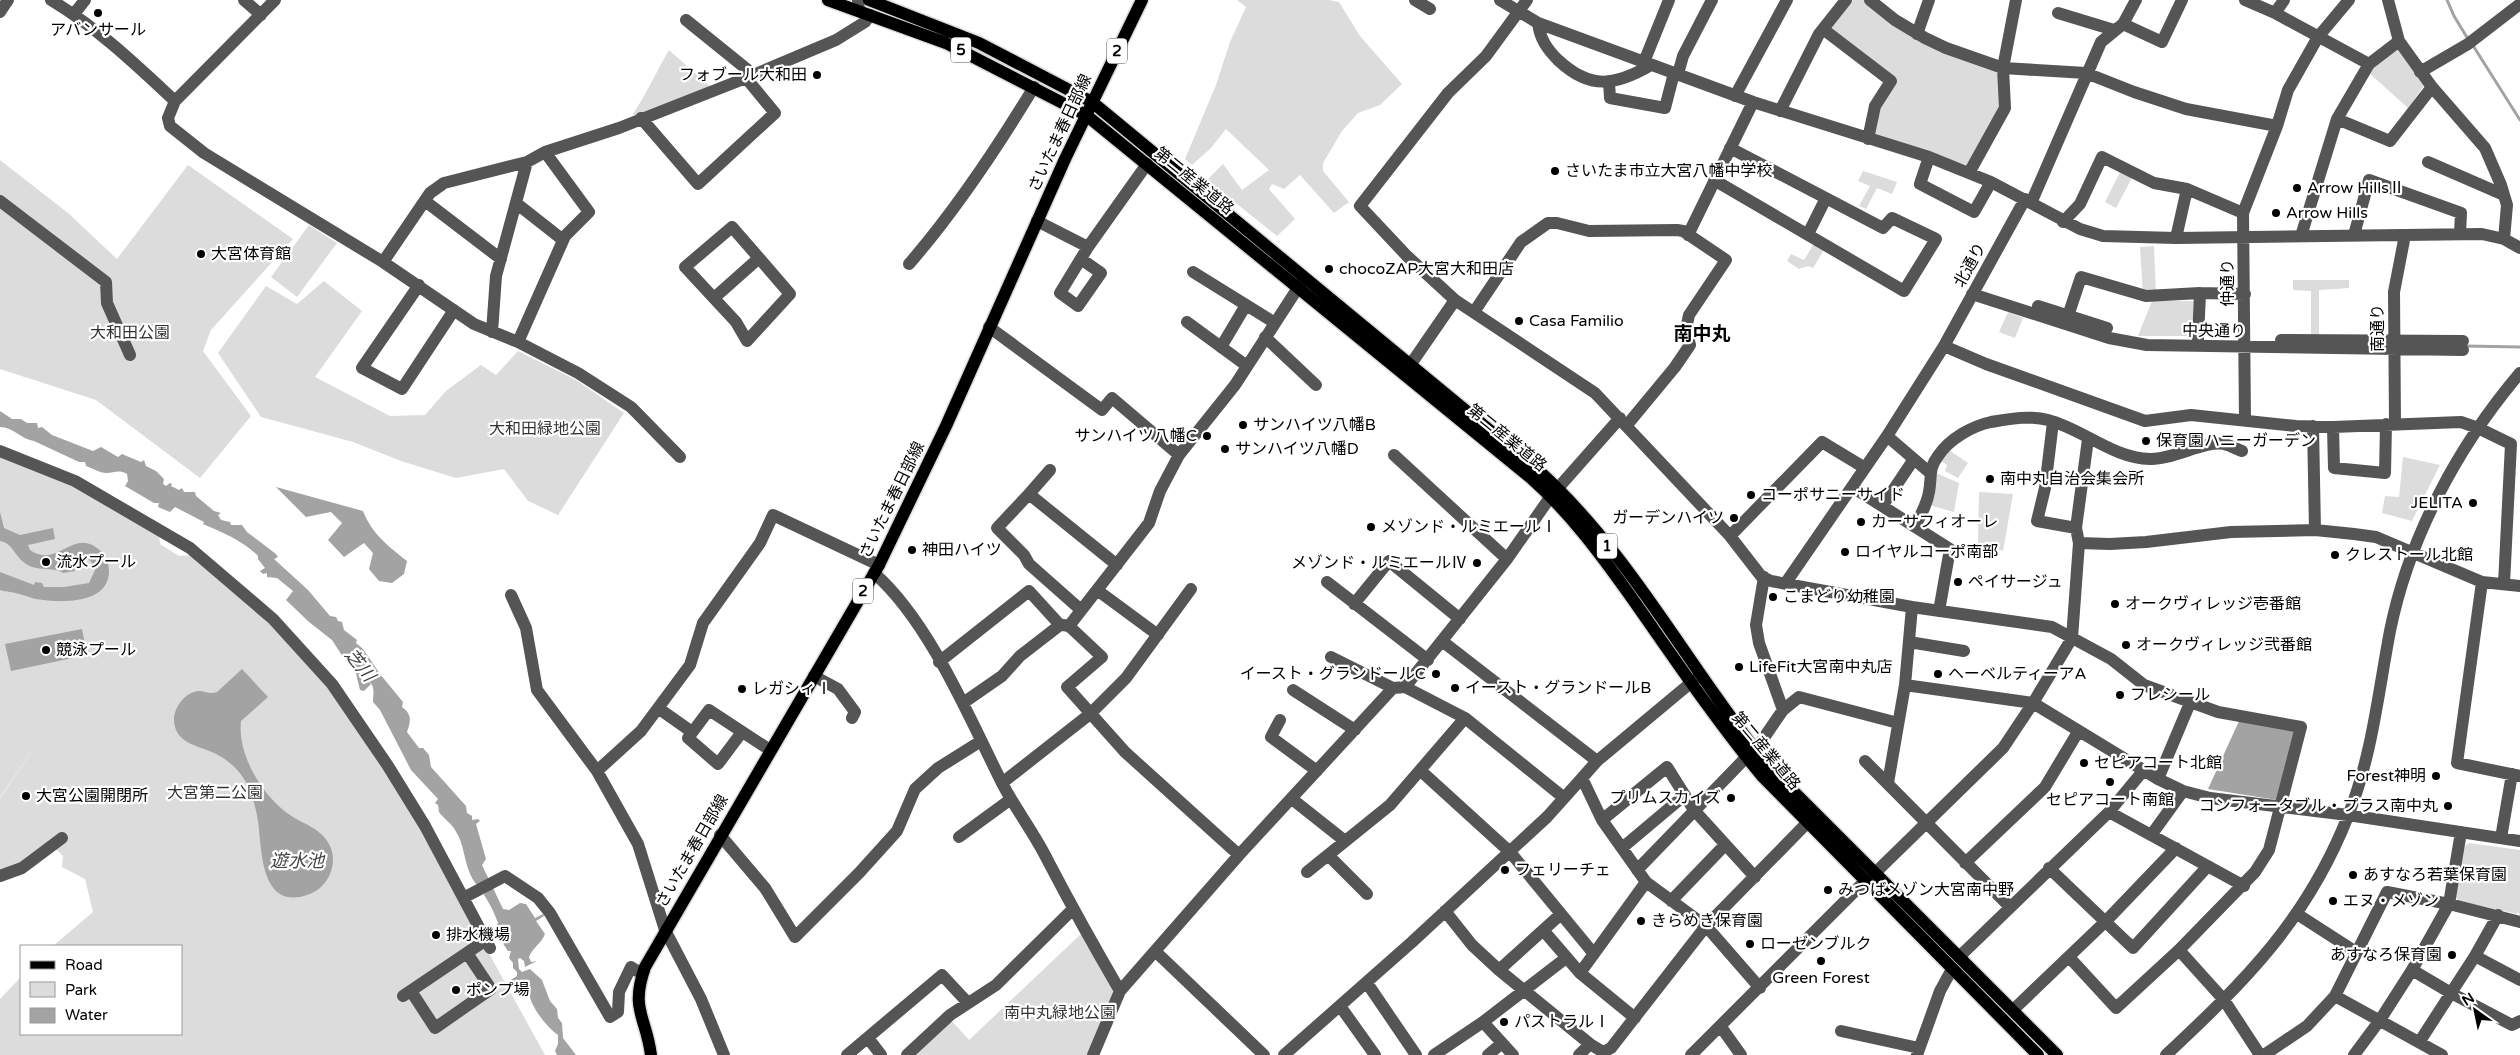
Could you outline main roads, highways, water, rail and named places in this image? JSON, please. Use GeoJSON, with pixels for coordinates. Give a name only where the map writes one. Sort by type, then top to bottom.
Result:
{"type":"FeatureCollection","features":[{"type":"Feature","properties":{"kind":"main road","name":"第二産業道路"},"geometry":{"type":"LineString","coordinates":[[828,0],[862,9],[946,43],[1086,115],[1301,282]]}},
{"type":"Feature","properties":{"kind":"main road","name":"第二産業道路"},"geometry":{"type":"LineString","coordinates":[[869,0],[979,43],[1092,102],[1301,282],[1555,492],[1594,528],[1697,679],[1751,753],[1807,823],[1870,876],[1959,957],[2057,1055]]}},
{"type":"Feature","properties":{"kind":"main road","name":"さいたま春日部線"},"geometry":{"type":"LineString","coordinates":[[652,1055],[638,1011],[638,996],[642,974],[720,834],[876,569],[946,426],[1037,221],[1142,0]]}},
{"type":"Feature","properties":{"kind":"main road","name":"第二産業道路"},"geometry":{"type":"LineString","coordinates":[[1751,753],[1788,787],[1952,969],[2038,1055]]}},
{"type":"Feature","properties":{"kind":"water","name":"芝川"},"geometry":{"type":"Polygon","coordinates":[[[0,411],[12,419],[21,419],[27,423],[37,423],[38,428],[42,427],[52,435],[93,451],[101,447],[118,457],[122,454],[141,462],[144,460],[146,466],[156,471],[164,479],[163,484],[166,486],[170,483],[172,484],[171,486],[179,490],[182,488],[184,492],[195,492],[196,496],[214,511],[221,513],[218,515],[221,520],[230,522],[231,525],[242,525],[247,532],[276,554],[278,557],[274,559],[308,590],[330,616],[336,617],[338,621],[342,622],[344,630],[357,640],[356,643],[363,649],[403,702],[402,707],[408,712],[410,718],[407,732],[419,748],[423,748],[429,755],[431,767],[466,806],[467,813],[472,816],[472,820],[478,819],[480,821],[476,824],[486,859],[482,865],[503,909],[509,910],[520,903],[526,904],[535,918],[543,914],[544,916],[536,921],[545,934],[529,957],[531,962],[537,961],[525,967],[524,961],[520,958],[518,959],[519,969],[522,972],[530,969],[542,980],[550,1001],[557,1009],[558,1018],[562,1023],[563,1038],[576,1055],[557,1055],[555,1051],[558,1044],[558,1035],[537,1012],[525,985],[522,982],[512,984],[509,981],[517,976],[513,963],[509,958],[511,951],[508,951],[496,933],[495,927],[498,923],[492,908],[484,895],[485,892],[472,879],[459,838],[453,827],[439,812],[438,805],[435,803],[438,799],[411,770],[380,710],[373,702],[372,685],[367,679],[364,679],[364,682],[367,680],[371,684],[364,691],[360,690],[354,665],[343,657],[332,640],[309,622],[286,600],[293,591],[277,578],[267,577],[267,573],[263,574],[260,571],[265,568],[258,559],[258,556],[239,542],[175,507],[170,512],[158,507],[159,503],[154,503],[125,486],[128,481],[127,474],[119,471],[106,473],[99,471],[86,466],[85,462],[79,462],[9,429],[0,427],[0,411]]]}},
{"type":"Feature","properties":{"kind":"water"},"geometry":{"type":"Polygon","coordinates":[[[276,487],[363,511],[376,533],[387,545],[407,561],[404,574],[392,583],[379,581],[369,569],[373,553],[364,543],[344,557],[328,540],[342,523],[331,512],[306,517],[276,487]]]}},
{"type":"Feature","properties":{"kind":"water","name":"流水プール"},"geometry":{"type":"Polygon","coordinates":[[[0,512],[4,528],[20,535],[53,528],[55,539],[28,545],[30,550],[40,555],[56,553],[80,543],[88,543],[97,548],[104,555],[108,564],[107,582],[101,590],[92,596],[69,601],[36,599],[0,590],[0,572],[34,585],[35,582],[42,583],[44,587],[64,587],[89,583],[95,570],[91,561],[82,557],[64,565],[74,564],[75,571],[63,573],[35,568],[26,564],[8,544],[0,541],[0,512]]]}},
{"type":"Feature","properties":{"kind":"water","name":"競泳プール"},"geometry":{"type":"Polygon","coordinates":[[[82,629],[87,655],[11,671],[5,644],[82,629]]]}},
{"type":"Feature","properties":{"kind":"water","name":"遊水池"},"geometry":{"type":"Polygon","coordinates":[[[242,669],[268,697],[241,721],[243,748],[248,762],[263,788],[272,799],[293,817],[322,835],[332,851],[332,866],[327,880],[317,891],[310,894],[294,898],[281,895],[273,887],[263,862],[258,821],[252,796],[240,773],[218,755],[184,740],[175,729],[174,715],[178,705],[185,697],[199,691],[217,692],[242,669]]]}},
{"type":"Feature","properties":{"kind":"water"},"geometry":{"type":"Polygon","coordinates":[[[2239,721],[2295,731],[2277,800],[2208,789],[2239,721]]]}},
{"type":"Feature","properties":{"kind":"waterway"},"geometry":{"type":"LineString","coordinates":[[2447,0],[2468,39]]}},
{"type":"Feature","properties":{"kind":"waterway"},"geometry":{"type":"LineString","coordinates":[[2472,44],[2520,120]]}},
{"type":"Feature","properties":{"kind":"waterway"},"geometry":{"type":"LineString","coordinates":[[2465,346],[2520,347]]}},
{"type":"Feature","properties":{"kind":"place","name":"アバンサール"},"geometry":{"type":"Point","coordinates":[98,13]}},
{"type":"Feature","properties":{"kind":"place","name":"フォブール大和田"},"geometry":{"type":"Point","coordinates":[817,75]}},
{"type":"Feature","properties":{"kind":"place","name":"さいたま市立大宮八幡中学校"},"geometry":{"type":"Point","coordinates":[1555,171]}},
{"type":"Feature","properties":{"kind":"place","name":"Arrow HillsⅡ"},"geometry":{"type":"Point","coordinates":[2297,188]}},
{"type":"Feature","properties":{"kind":"place","name":"Arrow Hills"},"geometry":{"type":"Point","coordinates":[2276,213]}},
{"type":"Feature","properties":{"kind":"place","name":"大宮体育館"},"geometry":{"type":"Point","coordinates":[201,254]}},
{"type":"Feature","properties":{"kind":"place","name":"chocoZAP大宮大和田店"},"geometry":{"type":"Point","coordinates":[1329,269]}},
{"type":"Feature","properties":{"kind":"place","name":"Casa Familio"},"geometry":{"type":"Point","coordinates":[1519,321]}},
{"type":"Feature","properties":{"kind":"place","name":"サンハイツ八幡B"},"geometry":{"type":"Point","coordinates":[1243,425]}},
{"type":"Feature","properties":{"kind":"place","name":"サンハイツ八幡C"},"geometry":{"type":"Point","coordinates":[1207,436]}},
{"type":"Feature","properties":{"kind":"place","name":"保育園ハニーガーデン"},"geometry":{"type":"Point","coordinates":[2146,441]}},
{"type":"Feature","properties":{"kind":"place","name":"サンハイツ八幡D"},"geometry":{"type":"Point","coordinates":[1225,449]}},
{"type":"Feature","properties":{"kind":"place","name":"南中丸自治会集会所"},"geometry":{"type":"Point","coordinates":[1990,479]}},
{"type":"Feature","properties":{"kind":"place","name":"コーポサニーサイド"},"geometry":{"type":"Point","coordinates":[1751,495]}},
{"type":"Feature","properties":{"kind":"place","name":"JELITA"},"geometry":{"type":"Point","coordinates":[2473,503]}},
{"type":"Feature","properties":{"kind":"place","name":"ガーデンハイツ"},"geometry":{"type":"Point","coordinates":[1734,518]}},
{"type":"Feature","properties":{"kind":"place","name":"カーサフィオーレ"},"geometry":{"type":"Point","coordinates":[1861,522]}},
{"type":"Feature","properties":{"kind":"place","name":"メゾンド・ルミエールⅠ"},"geometry":{"type":"Point","coordinates":[1371,527]}},
{"type":"Feature","properties":{"kind":"place","name":"神田ハイツ"},"geometry":{"type":"Point","coordinates":[912,550]}},
{"type":"Feature","properties":{"kind":"place","name":"ロイヤルコーポ南部"},"geometry":{"type":"Point","coordinates":[1845,552]}},
{"type":"Feature","properties":{"kind":"place","name":"クレストール北館"},"geometry":{"type":"Point","coordinates":[2335,555]}},
{"type":"Feature","properties":{"kind":"place","name":"流水プール"},"geometry":{"type":"Point","coordinates":[46,562]}},
{"type":"Feature","properties":{"kind":"place","name":"メゾンド・ルミエールⅣ"},"geometry":{"type":"Point","coordinates":[1477,563]}},
{"type":"Feature","properties":{"kind":"place","name":"ペイサージュ"},"geometry":{"type":"Point","coordinates":[1958,582]}},
{"type":"Feature","properties":{"kind":"place","name":"こまどり幼稚園"},"geometry":{"type":"Point","coordinates":[1773,597]}},
{"type":"Feature","properties":{"kind":"place","name":"オークヴィレッジ壱番館"},"geometry":{"type":"Point","coordinates":[2115,604]}},
{"type":"Feature","properties":{"kind":"place","name":"オークヴィレッジ弐番館"},"geometry":{"type":"Point","coordinates":[2126,645]}},
{"type":"Feature","properties":{"kind":"place","name":"競泳プール"},"geometry":{"type":"Point","coordinates":[46,650]}},
{"type":"Feature","properties":{"kind":"place","name":"LifeFit大宮南中丸店"},"geometry":{"type":"Point","coordinates":[1739,667]}},
{"type":"Feature","properties":{"kind":"place","name":"イースト・グランドールC"},"geometry":{"type":"Point","coordinates":[1436,674]}},
{"type":"Feature","properties":{"kind":"place","name":"ヘーベルティーアA"},"geometry":{"type":"Point","coordinates":[1938,674]}},
{"type":"Feature","properties":{"kind":"place","name":"イースト・グランドールB"},"geometry":{"type":"Point","coordinates":[1455,688]}},
{"type":"Feature","properties":{"kind":"place","name":"レガシィⅠ"},"geometry":{"type":"Point","coordinates":[742,689]}},
{"type":"Feature","properties":{"kind":"place","name":"フレシール"},"geometry":{"type":"Point","coordinates":[2120,695]}},
{"type":"Feature","properties":{"kind":"place","name":"セピアコート北館"},"geometry":{"type":"Point","coordinates":[2084,763]}},
{"type":"Feature","properties":{"kind":"place","name":"Forest神明"},"geometry":{"type":"Point","coordinates":[2436,776]}},
{"type":"Feature","properties":{"kind":"place","name":"セピアコート南館"},"geometry":{"type":"Point","coordinates":[2110,782]}},
{"type":"Feature","properties":{"kind":"place","name":"大宮公園開閉所"},"geometry":{"type":"Point","coordinates":[26,796]}},
{"type":"Feature","properties":{"kind":"place","name":"プリムスカイズ"},"geometry":{"type":"Point","coordinates":[1731,798]}},
{"type":"Feature","properties":{"kind":"place","name":"コンフォータブル・プラス南中丸"},"geometry":{"type":"Point","coordinates":[2448,806]}},
{"type":"Feature","properties":{"kind":"place","name":"フェリーチェ"},"geometry":{"type":"Point","coordinates":[1505,870]}},
{"type":"Feature","properties":{"kind":"place","name":"あすなろ若葉保育園"},"geometry":{"type":"Point","coordinates":[2353,875]}},
{"type":"Feature","properties":{"kind":"place","name":"みつばメゾン大宮南中野"},"geometry":{"type":"Point","coordinates":[1828,890]}},
{"type":"Feature","properties":{"kind":"place","name":"エヌ・メゾン"},"geometry":{"type":"Point","coordinates":[2333,901]}},
{"type":"Feature","properties":{"kind":"place","name":"きらめき保育園"},"geometry":{"type":"Point","coordinates":[1641,921]}},
{"type":"Feature","properties":{"kind":"place","name":"排水機場"},"geometry":{"type":"Point","coordinates":[436,935]}},
{"type":"Feature","properties":{"kind":"place","name":"ローゼンブルク"},"geometry":{"type":"Point","coordinates":[1750,944]}},
{"type":"Feature","properties":{"kind":"place","name":"あすなろ保育園"},"geometry":{"type":"Point","coordinates":[2452,955]}},
{"type":"Feature","properties":{"kind":"place","name":"Green Forest"},"geometry":{"type":"Point","coordinates":[1821,961]}},
{"type":"Feature","properties":{"kind":"place","name":"ポンプ場"},"geometry":{"type":"Point","coordinates":[456,990]}},
{"type":"Feature","properties":{"kind":"place","name":"パストラルⅠ"},"geometry":{"type":"Point","coordinates":[1504,1022]}},
{"type":"Feature","properties":{"kind":"district","name":"南中丸"},"geometry":{"type":"Point","coordinates":[1702,334]}},
{"type":"Feature","properties":{"kind":"park label","name":"大和田公園"},"geometry":{"type":"Point","coordinates":[130,333]}},
{"type":"Feature","properties":{"kind":"park label","name":"大和田緑地公園"},"geometry":{"type":"Point","coordinates":[545,429]}},
{"type":"Feature","properties":{"kind":"park label","name":"大宮第二公園"},"geometry":{"type":"Point","coordinates":[215,793]}},
{"type":"Feature","properties":{"kind":"park label","name":"南中丸緑地公園"},"geometry":{"type":"Point","coordinates":[1060,1013]}}]}
